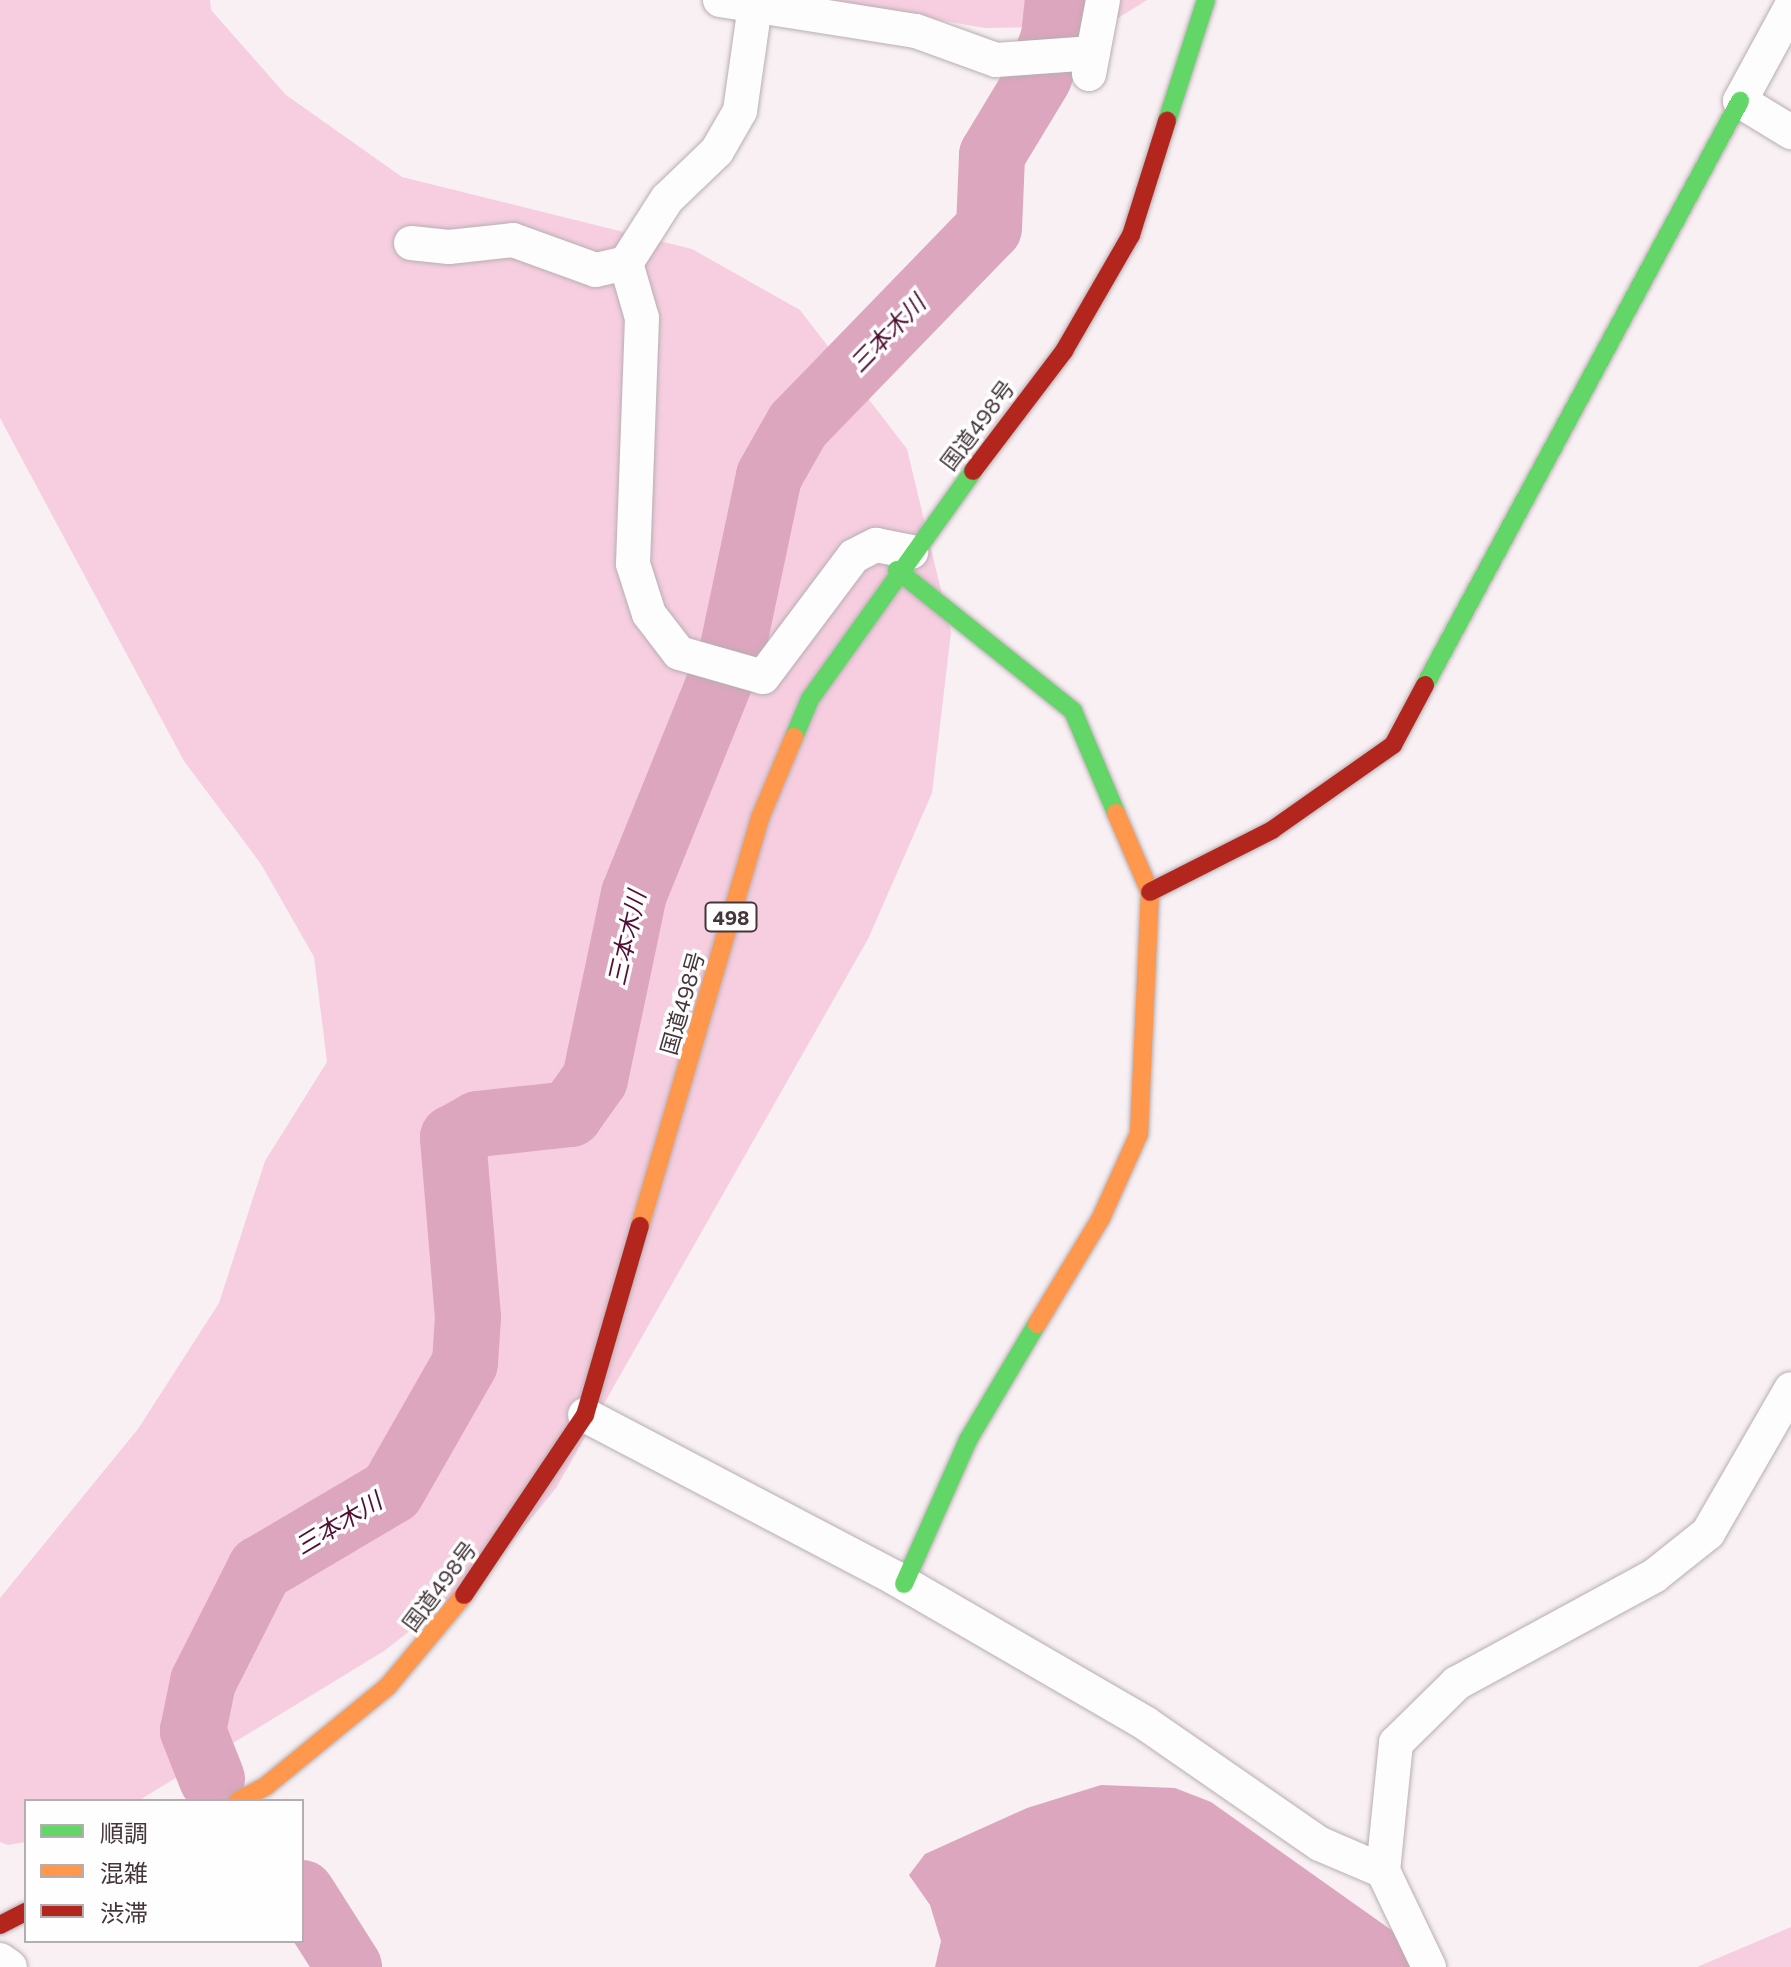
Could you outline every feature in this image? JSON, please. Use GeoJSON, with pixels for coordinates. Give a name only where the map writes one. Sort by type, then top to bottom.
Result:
{"type":"FeatureCollection","features":[{"type":"Feature","properties":{"kind":"main road","name":"国道498号"},"geometry":{"type":"LineString","coordinates":[[242,1799],[266,1786],[388,1686],[445,1623],[585,1415],[760,818],[810,699],[904,561],[1064,351],[1131,235],[1206,0]]}},
{"type":"Feature","properties":{"kind":"main road"},"geometry":{"type":"LineString","coordinates":[[1150,892],[1272,830],[1393,745],[1740,101]]}},
{"type":"Feature","properties":{"kind":"main road"},"geometry":{"type":"LineString","coordinates":[[904,561],[1073,711],[1150,892],[1139,1134],[1101,1218],[968,1440],[904,1584]]}},
{"type":"Feature","properties":{"kind":"main road"},"geometry":{"type":"LineString","coordinates":[[0,1925],[24,1913]]}},
{"type":"Feature","properties":{"kind":"street"},"geometry":{"type":"LineString","coordinates":[[720,0],[916,31],[996,60],[1090,61],[1103,0]]}},
{"type":"Feature","properties":{"kind":"street"},"geometry":{"type":"LineString","coordinates":[[411,243],[449,247],[513,240],[596,270],[626,263],[667,199],[717,151],[740,111],[755,5]]}},
{"type":"Feature","properties":{"kind":"street"},"geometry":{"type":"LineString","coordinates":[[1791,7],[1740,101],[1791,132]]}},
{"type":"Feature","properties":{"kind":"street"},"geometry":{"type":"LineString","coordinates":[[626,263],[642,318],[633,564],[649,614],[679,653],[763,677],[854,556],[876,545],[904,561]]}},
{"type":"Feature","properties":{"kind":"street"},"geometry":{"type":"LineString","coordinates":[[1429,1967],[1383,1871],[1396,1743],[1457,1683],[1654,1576],[1708,1533],[1791,1389]]}},
{"type":"Feature","properties":{"kind":"street"},"geometry":{"type":"LineString","coordinates":[[585,1415],[904,1584],[1145,1723],[1320,1844],[1383,1871]]}},
{"type":"Feature","properties":{"kind":"street"},"geometry":{"type":"LineString","coordinates":[[0,1960],[10,1967]]}},
{"type":"Feature","properties":{"kind":"shaded area"},"geometry":{"type":"Polygon","coordinates":[[[0,0],[210,0],[211,10],[286,95],[402,177],[692,249],[800,310],[907,449],[951,632],[932,793],[868,939],[556,1488],[491,1568],[384,1651],[141,1799],[24,1799],[24,1842],[8,1845],[0,1842],[0,1598],[138,1429],[219,1303],[265,1161],[327,1062],[314,957],[261,864],[184,761],[0,418],[0,0]]]}},
{"type":"Feature","properties":{"kind":"shaded area"},"geometry":{"type":"Polygon","coordinates":[[[824,0],[1147,0],[1105,26],[985,28],[824,0]]]}},
{"type":"Feature","properties":{"kind":"shaded area"},"geometry":{"type":"Polygon","coordinates":[[[1101,1785],[1175,1788],[1211,1802],[1404,1939],[1420,1967],[935,1967],[941,1941],[930,1905],[909,1875],[925,1854],[1027,1808],[1101,1785]]]}},
{"type":"Feature","properties":{"kind":"shaded area"},"geometry":{"type":"Polygon","coordinates":[[[1791,1927],[1791,1967],[1697,1967],[1791,1927]]]}},
{"type":"Feature","properties":{"kind":"waterway","name":"三本木川"},"geometry":{"type":"LineString","coordinates":[[212,1779],[193,1731],[203,1682],[260,1569],[392,1491],[465,1363],[468,1317],[453,1138],[478,1124],[570,1114],[595,1079],[634,894],[732,652],[769,476],[798,425],[989,228],[992,155],[1039,77],[1054,37],[1058,0]]}},
{"type":"Feature","properties":{"kind":"waterway","name":"三本木川"},"geometry":{"type":"LineString","coordinates":[[304,1896],[349,1967]]}},
{"type":"Feature","properties":{"kind":"traffic: fast"},"geometry":{"type":"LineString","coordinates":[[1167,121],[1206,0]]}},
{"type":"Feature","properties":{"kind":"traffic: fast"},"geometry":{"type":"LineString","coordinates":[[1425,685],[1740,101]]}},
{"type":"Feature","properties":{"kind":"traffic: fast"},"geometry":{"type":"LineString","coordinates":[[794,737],[810,699],[973,471]]}},
{"type":"Feature","properties":{"kind":"traffic: fast"},"geometry":{"type":"LineString","coordinates":[[897,570],[1073,711],[1116,813]]}},
{"type":"Feature","properties":{"kind":"traffic: fast"},"geometry":{"type":"LineString","coordinates":[[904,1584],[968,1440],[1037,1324]]}},
{"type":"Feature","properties":{"kind":"traffic: slow"},"geometry":{"type":"LineString","coordinates":[[640,1226],[760,818],[794,737]]}},
{"type":"Feature","properties":{"kind":"traffic: slow"},"geometry":{"type":"LineString","coordinates":[[1037,1324],[1101,1218],[1139,1134],[1150,892],[1116,813]]}},
{"type":"Feature","properties":{"kind":"traffic: slow"},"geometry":{"type":"LineString","coordinates":[[242,1799],[266,1786],[388,1686],[464,1595]]}},
{"type":"Feature","properties":{"kind":"traffic: jam"},"geometry":{"type":"LineString","coordinates":[[973,471],[1064,351],[1131,235],[1167,121]]}},
{"type":"Feature","properties":{"kind":"traffic: jam"},"geometry":{"type":"LineString","coordinates":[[1150,892],[1272,830],[1393,745],[1425,685]]}},
{"type":"Feature","properties":{"kind":"traffic: jam"},"geometry":{"type":"LineString","coordinates":[[464,1595],[585,1415],[640,1226]]}},
{"type":"Feature","properties":{"kind":"traffic: jam"},"geometry":{"type":"LineString","coordinates":[[0,1925],[24,1913]]}}]}
